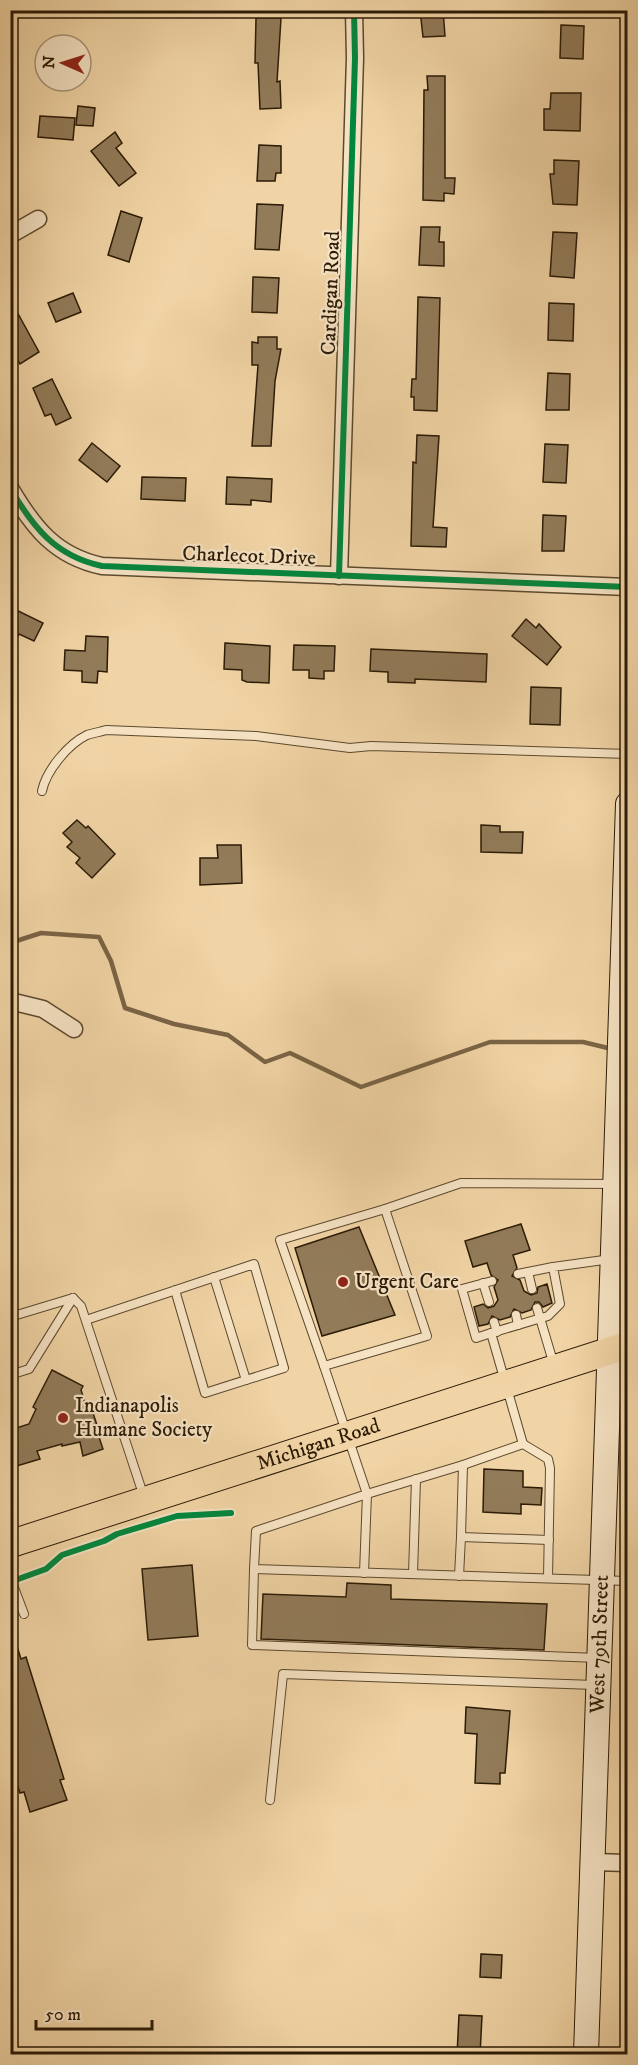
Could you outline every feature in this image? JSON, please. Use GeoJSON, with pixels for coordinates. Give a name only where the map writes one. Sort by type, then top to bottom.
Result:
{"type":"FeatureCollection","features":[{"type":"Feature","properties":{"kind":"main road","name":"West 79th Street"},"geometry":{"type":"LineString","coordinates":[[586,2055],[602,1580],[618,1348],[611,1259],[619,1189],[618,1078],[627,804]]}},
{"type":"Feature","properties":{"kind":"main road","name":"Michigan Road"},"geometry":{"type":"LineString","coordinates":[[10,1544],[618,1348]]}},
{"type":"Feature","properties":{"kind":"street","name":"Cardigan Road"},"geometry":{"type":"LineString","coordinates":[[339,576],[355,58],[354,10]]}},
{"type":"Feature","properties":{"kind":"street"},"geometry":{"type":"LineString","coordinates":[[10,235],[38,219]]}},
{"type":"Feature","properties":{"kind":"street","name":"Charlecot Drive"},"geometry":{"type":"LineString","coordinates":[[12,496],[47,541],[68,555],[91,564],[627,587]]}},
{"type":"Feature","properties":{"kind":"street"},"geometry":{"type":"LineString","coordinates":[[10,1001],[43,1009],[74,1029]]}},
{"type":"Feature","properties":{"kind":"street"},"geometry":{"type":"LineString","coordinates":[[593,1862],[627,1863]]}},
{"type":"Feature","properties":{"kind":"lane"},"geometry":{"type":"LineString","coordinates":[[42,791],[45,777],[74,745],[87,735],[106,730],[256,736],[350,748],[371,746],[501,748],[627,754]]}},
{"type":"Feature","properties":{"kind":"lane"},"geometry":{"type":"LineString","coordinates":[[364,1573],[367,1494],[280,1240],[385,1209],[461,1183],[619,1189]]}},
{"type":"Feature","properties":{"kind":"lane"},"geometry":{"type":"LineString","coordinates":[[324,1366],[427,1336],[385,1209]]}},
{"type":"Feature","properties":{"kind":"lane"},"geometry":{"type":"LineString","coordinates":[[518,1274],[611,1259]]}},
{"type":"Feature","properties":{"kind":"lane"},"geometry":{"type":"LineString","coordinates":[[86,1320],[175,1290],[214,1277],[254,1264],[284,1368],[205,1393],[175,1290]]}},
{"type":"Feature","properties":{"kind":"lane"},"geometry":{"type":"LineString","coordinates":[[489,1302],[488,1282],[462,1289],[476,1338],[548,1316],[560,1304],[553,1268]]}},
{"type":"Feature","properties":{"kind":"lane"},"geometry":{"type":"LineString","coordinates":[[528,1272],[532,1288]]}},
{"type":"Feature","properties":{"kind":"lane"},"geometry":{"type":"LineString","coordinates":[[214,1277],[246,1380]]}},
{"type":"Feature","properties":{"kind":"lane"},"geometry":{"type":"LineString","coordinates":[[73,1298],[81,1306],[86,1320],[145,1501]]}},
{"type":"Feature","properties":{"kind":"lane"},"geometry":{"type":"LineString","coordinates":[[10,1317],[73,1298]]}},
{"type":"Feature","properties":{"kind":"lane"},"geometry":{"type":"LineString","coordinates":[[10,1375],[29,1369],[73,1298]]}},
{"type":"Feature","properties":{"kind":"lane"},"geometry":{"type":"LineString","coordinates":[[537,1308],[555,1368]]}},
{"type":"Feature","properties":{"kind":"lane"},"geometry":{"type":"LineString","coordinates":[[516,1315],[518,1325]]}},
{"type":"Feature","properties":{"kind":"lane"},"geometry":{"type":"LineString","coordinates":[[494,1322],[494,1333],[506,1384],[523,1444],[544,1455],[550,1467],[548,1578]]}},
{"type":"Feature","properties":{"kind":"lane"},"geometry":{"type":"LineString","coordinates":[[523,1444],[256,1531],[252,1645],[599,1658]]}},
{"type":"Feature","properties":{"kind":"lane"},"geometry":{"type":"LineString","coordinates":[[459,1576],[463,1465]]}},
{"type":"Feature","properties":{"kind":"lane"},"geometry":{"type":"LineString","coordinates":[[413,1574],[416,1479]]}},
{"type":"Feature","properties":{"kind":"lane"},"geometry":{"type":"LineString","coordinates":[[461,1537],[549,1540]]}},
{"type":"Feature","properties":{"kind":"lane"},"geometry":{"type":"LineString","coordinates":[[254,1569],[627,1581]]}},
{"type":"Feature","properties":{"kind":"lane"},"geometry":{"type":"LineString","coordinates":[[10,1577],[24,1614]]}},
{"type":"Feature","properties":{"kind":"lane"},"geometry":{"type":"LineString","coordinates":[[270,1800],[283,1674],[598,1685]]}},
{"type":"Feature","properties":{"kind":"building"},"geometry":{"type":"Polygon","coordinates":[[[420,10],[443,10],[445,36],[423,37],[420,10]]]}},
{"type":"Feature","properties":{"kind":"building"},"geometry":{"type":"Polygon","coordinates":[[[256,18],[281,18],[277,82],[280,81],[281,108],[260,109],[258,63],[255,63],[256,18]]]}},
{"type":"Feature","properties":{"kind":"building"},"geometry":{"type":"Polygon","coordinates":[[[561,25],[584,26],[583,59],[560,58],[561,25]]]}},
{"type":"Feature","properties":{"kind":"building"},"geometry":{"type":"Polygon","coordinates":[[[427,76],[445,76],[445,178],[455,178],[454,194],[444,193],[444,201],[423,200],[424,90],[428,90],[427,76]]]}},
{"type":"Feature","properties":{"kind":"building"},"geometry":{"type":"Polygon","coordinates":[[[551,93],[581,93],[580,131],[544,130],[544,109],[550,109],[551,93]]]}},
{"type":"Feature","properties":{"kind":"building"},"geometry":{"type":"Polygon","coordinates":[[[78,106],[95,108],[93,126],[76,125],[78,106]]]}},
{"type":"Feature","properties":{"kind":"building"},"geometry":{"type":"Polygon","coordinates":[[[40,116],[75,118],[73,140],[38,137],[40,116]]]}},
{"type":"Feature","properties":{"kind":"building"},"geometry":{"type":"Polygon","coordinates":[[[115,132],[122,143],[116,148],[136,173],[119,186],[91,151],[115,132]]]}},
{"type":"Feature","properties":{"kind":"building"},"geometry":{"type":"Polygon","coordinates":[[[259,145],[281,146],[281,173],[276,173],[275,181],[257,181],[259,145]]]}},
{"type":"Feature","properties":{"kind":"building"},"geometry":{"type":"Polygon","coordinates":[[[554,160],[579,161],[577,205],[553,204],[550,174],[554,174],[554,160]]]}},
{"type":"Feature","properties":{"kind":"building"},"geometry":{"type":"Polygon","coordinates":[[[257,204],[283,205],[279,250],[255,249],[257,204]]]}},
{"type":"Feature","properties":{"kind":"building"},"geometry":{"type":"Polygon","coordinates":[[[121,211],[142,218],[129,262],[108,255],[121,211]]]}},
{"type":"Feature","properties":{"kind":"building"},"geometry":{"type":"Polygon","coordinates":[[[421,227],[440,227],[439,242],[444,242],[444,266],[419,265],[421,227]]]}},
{"type":"Feature","properties":{"kind":"building"},"geometry":{"type":"Polygon","coordinates":[[[553,232],[577,233],[574,278],[550,276],[553,232]]]}},
{"type":"Feature","properties":{"kind":"building"},"geometry":{"type":"Polygon","coordinates":[[[253,277],[279,278],[277,313],[252,312],[253,277]]]}},
{"type":"Feature","properties":{"kind":"building"},"geometry":{"type":"Polygon","coordinates":[[[73,293],[81,312],[56,322],[48,303],[73,293]]]}},
{"type":"Feature","properties":{"kind":"building"},"geometry":{"type":"Polygon","coordinates":[[[418,297],[440,298],[437,411],[414,410],[414,397],[411,397],[412,379],[416,379],[418,297]]]}},
{"type":"Feature","properties":{"kind":"building"},"geometry":{"type":"Polygon","coordinates":[[[10,299],[39,352],[20,364],[10,348],[10,299]]]}},
{"type":"Feature","properties":{"kind":"building"},"geometry":{"type":"Polygon","coordinates":[[[549,303],[574,304],[573,341],[548,340],[549,303]]]}},
{"type":"Feature","properties":{"kind":"building"},"geometry":{"type":"Polygon","coordinates":[[[258,337],[277,337],[277,349],[281,349],[275,381],[271,446],[252,446],[258,365],[252,365],[252,342],[258,343],[258,337]]]}},
{"type":"Feature","properties":{"kind":"building"},"geometry":{"type":"Polygon","coordinates":[[[548,373],[570,374],[569,410],[546,410],[548,373]]]}},
{"type":"Feature","properties":{"kind":"building"},"geometry":{"type":"Polygon","coordinates":[[[52,379],[71,418],[56,425],[51,414],[45,416],[33,388],[52,379]]]}},
{"type":"Feature","properties":{"kind":"building"},"geometry":{"type":"Polygon","coordinates":[[[417,435],[439,436],[433,527],[447,528],[446,547],[411,546],[413,462],[416,463],[417,435]]]}},
{"type":"Feature","properties":{"kind":"building"},"geometry":{"type":"Polygon","coordinates":[[[92,443],[120,466],[107,482],[79,460],[92,443]]]}},
{"type":"Feature","properties":{"kind":"building"},"geometry":{"type":"Polygon","coordinates":[[[545,444],[568,445],[566,483],[543,482],[545,444]]]}},
{"type":"Feature","properties":{"kind":"building"},"geometry":{"type":"Polygon","coordinates":[[[142,477],[186,478],[185,501],[141,499],[142,477]]]}},
{"type":"Feature","properties":{"kind":"building"},"geometry":{"type":"Polygon","coordinates":[[[227,477],[272,479],[271,502],[251,500],[251,505],[226,504],[227,477]]]}},
{"type":"Feature","properties":{"kind":"building"},"geometry":{"type":"Polygon","coordinates":[[[543,515],[566,516],[564,551],[542,551],[543,515]]]}},
{"type":"Feature","properties":{"kind":"building"},"geometry":{"type":"Polygon","coordinates":[[[10,607],[43,623],[34,641],[19,634],[10,652],[10,607]]]}},
{"type":"Feature","properties":{"kind":"building"},"geometry":{"type":"Polygon","coordinates":[[[526,619],[536,628],[539,624],[561,647],[547,665],[512,636],[526,619]]]}},
{"type":"Feature","properties":{"kind":"building"},"geometry":{"type":"Polygon","coordinates":[[[86,636],[108,637],[107,672],[98,671],[97,683],[82,682],[82,671],[64,670],[65,650],[85,651],[86,636]]]}},
{"type":"Feature","properties":{"kind":"building"},"geometry":{"type":"Polygon","coordinates":[[[225,643],[270,646],[269,683],[247,682],[242,680],[242,670],[224,669],[225,643]]]}},
{"type":"Feature","properties":{"kind":"building"},"geometry":{"type":"Polygon","coordinates":[[[294,645],[335,646],[334,671],[324,671],[324,679],[309,678],[309,670],[293,670],[294,645]]]}},
{"type":"Feature","properties":{"kind":"building"},"geometry":{"type":"Polygon","coordinates":[[[371,649],[487,654],[486,682],[415,679],[415,683],[388,682],[388,672],[370,671],[371,649]]]}},
{"type":"Feature","properties":{"kind":"building"},"geometry":{"type":"Polygon","coordinates":[[[531,687],[561,688],[560,725],[530,724],[531,687]]]}},
{"type":"Feature","properties":{"kind":"building"},"geometry":{"type":"Polygon","coordinates":[[[77,820],[86,828],[88,826],[115,854],[92,878],[76,863],[80,858],[67,847],[72,842],[63,833],[77,820]]]}},
{"type":"Feature","properties":{"kind":"building"},"geometry":{"type":"Polygon","coordinates":[[[481,825],[500,826],[500,832],[523,832],[522,853],[481,852],[481,825]]]}},
{"type":"Feature","properties":{"kind":"building"},"geometry":{"type":"Polygon","coordinates":[[[217,845],[241,845],[242,883],[200,885],[200,858],[218,858],[217,845]]]}},
{"type":"Feature","properties":{"kind":"building"},"geometry":{"type":"Polygon","coordinates":[[[521,1224],[530,1250],[513,1255],[517,1268],[512,1276],[520,1280],[524,1291],[531,1295],[537,1293],[538,1287],[547,1284],[552,1303],[543,1307],[539,1302],[535,1302],[531,1310],[522,1313],[514,1309],[510,1317],[500,1320],[492,1316],[488,1324],[479,1326],[474,1307],[483,1304],[488,1308],[494,1306],[498,1300],[494,1287],[498,1280],[491,1275],[487,1263],[473,1267],[465,1241],[521,1224]]]}},
{"type":"Feature","properties":{"kind":"building","name":"Urgent Care"},"geometry":{"type":"Polygon","coordinates":[[[359,1227],[395,1315],[322,1336],[295,1248],[359,1227]]]}},
{"type":"Feature","properties":{"kind":"building","name":"Indianapolis Humane Society"},"geometry":{"type":"Polygon","coordinates":[[[52,1370],[83,1386],[81,1390],[88,1412],[92,1410],[97,1425],[104,1428],[99,1437],[103,1449],[83,1456],[80,1442],[62,1446],[62,1444],[37,1451],[40,1459],[10,1468],[10,1430],[29,1424],[36,1409],[33,1407],[52,1370]]]}},
{"type":"Feature","properties":{"kind":"building"},"geometry":{"type":"Polygon","coordinates":[[[484,1469],[523,1471],[523,1487],[542,1488],[541,1505],[521,1504],[521,1514],[483,1512],[484,1469]]]}},
{"type":"Feature","properties":{"kind":"building"},"geometry":{"type":"Polygon","coordinates":[[[192,1565],[198,1636],[148,1640],[142,1569],[192,1565]]]}},
{"type":"Feature","properties":{"kind":"building"},"geometry":{"type":"Polygon","coordinates":[[[347,1583],[391,1585],[391,1599],[547,1604],[544,1650],[261,1639],[263,1594],[346,1597],[347,1583]]]}},
{"type":"Feature","properties":{"kind":"building"},"geometry":{"type":"Polygon","coordinates":[[[10,1633],[13,1633],[21,1659],[26,1657],[64,1779],[60,1780],[67,1800],[30,1812],[24,1792],[20,1793],[10,1763],[10,1633]]]}},
{"type":"Feature","properties":{"kind":"building"},"geometry":{"type":"Polygon","coordinates":[[[466,1707],[510,1711],[505,1773],[500,1773],[500,1784],[475,1783],[477,1734],[465,1733],[466,1707]]]}},
{"type":"Feature","properties":{"kind":"building"},"geometry":{"type":"Polygon","coordinates":[[[481,1954],[502,1955],[501,1978],[480,1977],[481,1954]]]}},
{"type":"Feature","properties":{"kind":"building"},"geometry":{"type":"Polygon","coordinates":[[[459,2015],[482,2016],[480,2055],[457,2055],[459,2015]]]}},
{"type":"Feature","properties":{"kind":"waterway"},"geometry":{"type":"LineString","coordinates":[[10,943],[41,933],[99,937],[111,961],[125,1008],[174,1024],[228,1035],[265,1062],[290,1053],[361,1087],[490,1042],[583,1042],[612,1049]]}},
{"type":"Feature","properties":{"kind":"cycle path"},"geometry":{"type":"LineString","coordinates":[[339,576],[355,58],[354,10]]}},
{"type":"Feature","properties":{"kind":"cycle path"},"geometry":{"type":"LineString","coordinates":[[10,488],[27,515],[47,538],[71,555],[102,566],[628,587]]}},
{"type":"Feature","properties":{"kind":"cycle path"},"geometry":{"type":"LineString","coordinates":[[10,1582],[46,1569],[62,1555],[104,1541],[117,1534],[177,1516],[231,1513]]}},
{"type":"Feature","properties":{"kind":"place","name":"Urgent Care"},"geometry":{"type":"Point","coordinates":[343,1282]}},
{"type":"Feature","properties":{"kind":"place","name":"Indianapolis Humane Society"},"geometry":{"type":"Point","coordinates":[63,1418]}}]}
